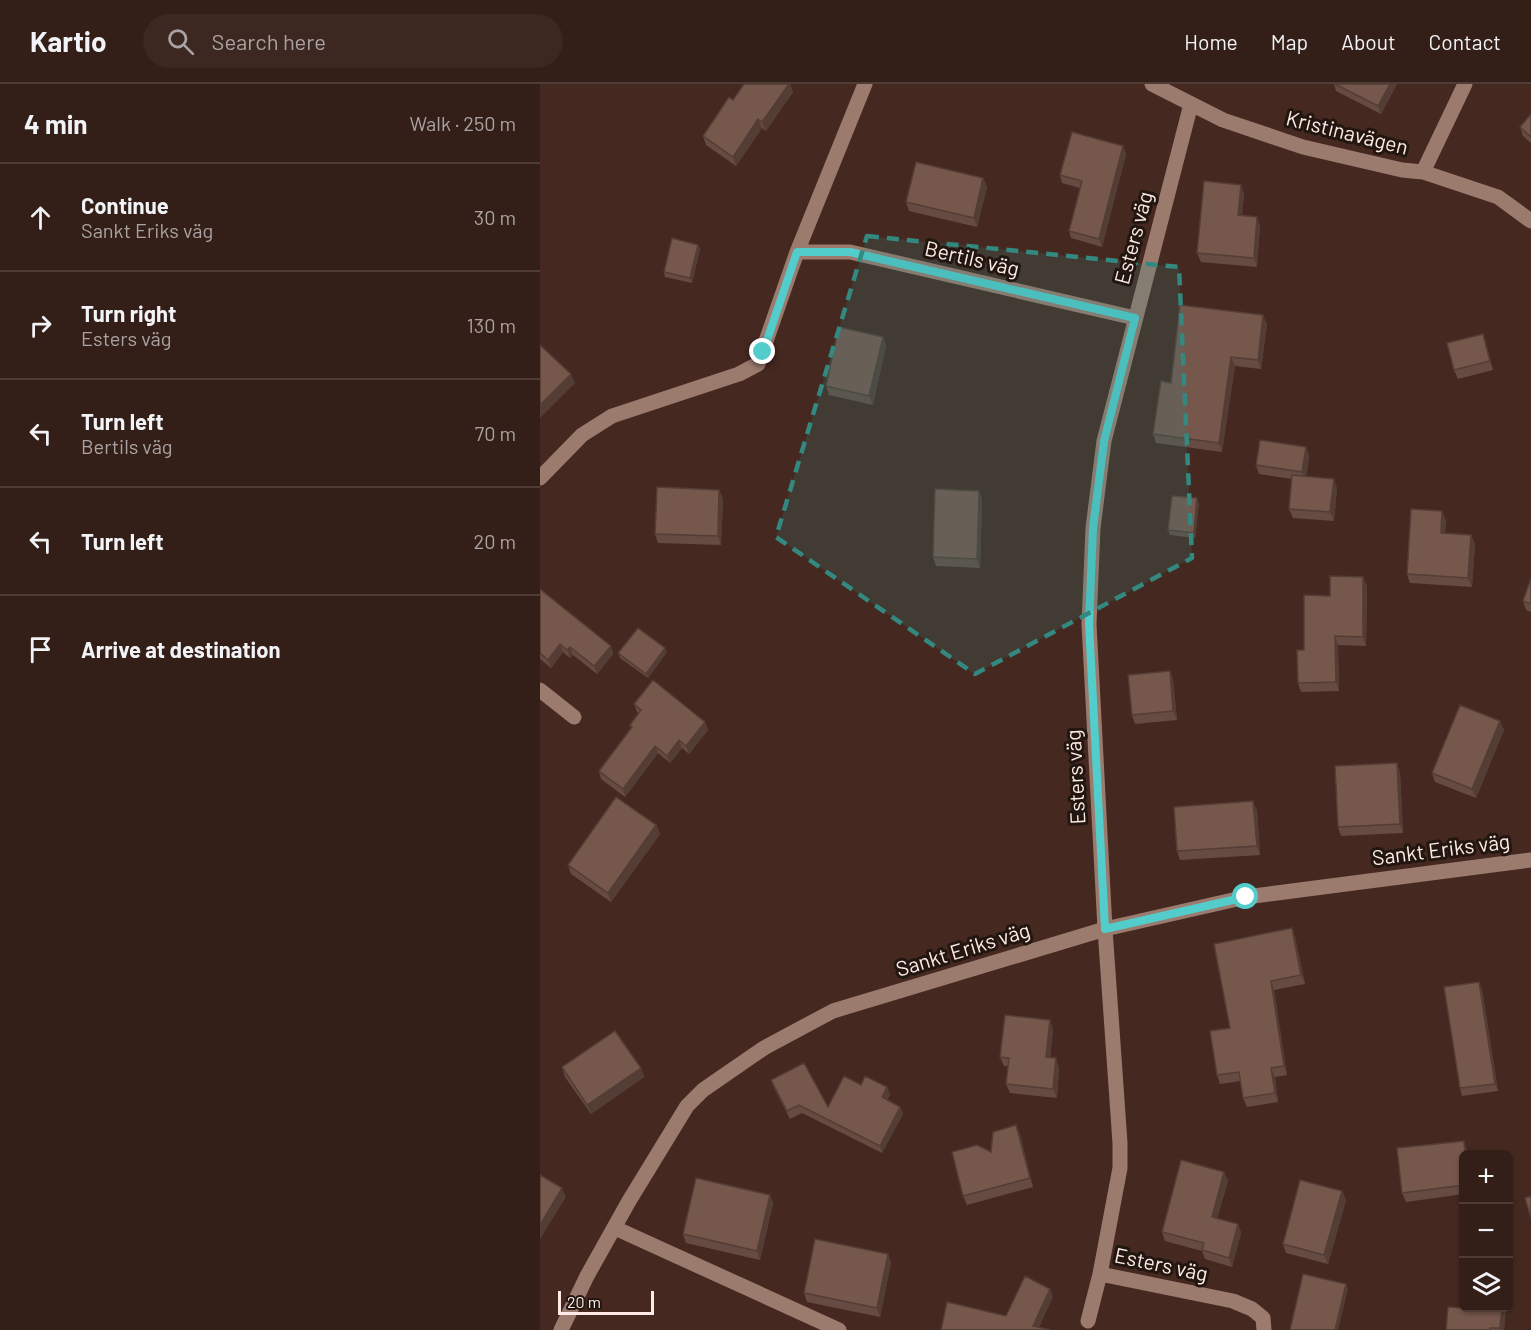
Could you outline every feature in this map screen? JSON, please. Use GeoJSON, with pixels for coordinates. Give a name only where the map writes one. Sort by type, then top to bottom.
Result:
{"type":"FeatureCollection","features":[{"type":"Feature","properties":{"kind":"street"},"geometry":{"type":"LineString","coordinates":[[540,478],[582,435],[612,416],[739,374],[758,364],[797,252],[865,84]]}},
{"type":"Feature","properties":{"kind":"street","name":"Kristinavägen"},"geometry":{"type":"LineString","coordinates":[[1152,84],[1223,120],[1303,147],[1390,167],[1423,172],[1498,197],[1531,221]]}},
{"type":"Feature","properties":{"kind":"street"},"geometry":{"type":"LineString","coordinates":[[1423,172],[1465,84]]}},
{"type":"Feature","properties":{"kind":"street","name":"Esters väg"},"geometry":{"type":"LineString","coordinates":[[1191,104],[1104,441],[1092,552],[1089,624],[1120,1168],[1100,1274],[1233,1301],[1252,1309],[1263,1318],[1264,1330]]}},
{"type":"Feature","properties":{"kind":"street","name":"Bertils väg"},"geometry":{"type":"LineString","coordinates":[[797,252],[850,252],[1135,318]]}},
{"type":"Feature","properties":{"kind":"street"},"geometry":{"type":"LineString","coordinates":[[540,690],[574,717]]}},
{"type":"Feature","properties":{"kind":"street","name":"Sankt Eriks väg"},"geometry":{"type":"LineString","coordinates":[[561,1330],[587,1276],[637,1186],[687,1106],[730,1070],[764,1048],[833,1011],[1105,929],[1246,897],[1531,860]]}},
{"type":"Feature","properties":{"kind":"street"},"geometry":{"type":"LineString","coordinates":[[615,1228],[839,1330]]}},
{"type":"Feature","properties":{"kind":"street"},"geometry":{"type":"LineString","coordinates":[[1088,1321],[1100,1274]]}},
{"type":"Feature","properties":{"kind":"highlighted area"},"geometry":{"type":"Polygon","coordinates":[[[867,236],[1179,267],[1192,558],[975,674],[776,537],[867,236]]]}},
{"type":"Feature","properties":{"kind":"building"},"geometry":{"type":"Polygon","coordinates":[[[744,84],[789,84],[762,122],[758,119],[733,157],[703,136],[729,97],[733,100],[744,84]]]}},
{"type":"Feature","properties":{"kind":"building"},"geometry":{"type":"Polygon","coordinates":[[[1335,84],[1390,84],[1378,106],[1335,84]]]}},
{"type":"Feature","properties":{"kind":"building"},"geometry":{"type":"Polygon","coordinates":[[[1531,114],[1531,137],[1520,127],[1531,114]]]}},
{"type":"Feature","properties":{"kind":"building"},"geometry":{"type":"Polygon","coordinates":[[[1072,132],[1123,146],[1099,239],[1069,231],[1082,181],[1060,175],[1072,132]]]}},
{"type":"Feature","properties":{"kind":"building"},"geometry":{"type":"Polygon","coordinates":[[[916,162],[983,178],[974,218],[906,202],[916,162]]]}},
{"type":"Feature","properties":{"kind":"building"},"geometry":{"type":"Polygon","coordinates":[[[1204,181],[1241,185],[1238,215],[1257,217],[1254,258],[1197,253],[1204,181]]]}},
{"type":"Feature","properties":{"kind":"building"},"geometry":{"type":"Polygon","coordinates":[[[672,238],[698,245],[690,278],[664,272],[672,238]]]}},
{"type":"Feature","properties":{"kind":"building"},"geometry":{"type":"Polygon","coordinates":[[[1180,305],[1263,315],[1258,360],[1231,357],[1219,443],[1153,434],[1161,381],[1171,383],[1180,305]]]}},
{"type":"Feature","properties":{"kind":"building"},"geometry":{"type":"Polygon","coordinates":[[[839,327],[883,337],[869,396],[826,386],[839,327]]]}},
{"type":"Feature","properties":{"kind":"building"},"geometry":{"type":"Polygon","coordinates":[[[1483,334],[1490,361],[1454,370],[1447,343],[1483,334]]]}},
{"type":"Feature","properties":{"kind":"building"},"geometry":{"type":"Polygon","coordinates":[[[540,345],[571,374],[540,405],[540,345]]]}},
{"type":"Feature","properties":{"kind":"building"},"geometry":{"type":"Polygon","coordinates":[[[1260,440],[1306,447],[1302,472],[1256,465],[1260,440]]]}},
{"type":"Feature","properties":{"kind":"building"},"geometry":{"type":"Polygon","coordinates":[[[1292,475],[1334,479],[1330,512],[1289,509],[1292,475]]]}},
{"type":"Feature","properties":{"kind":"building"},"geometry":{"type":"Polygon","coordinates":[[[657,487],[719,490],[718,536],[655,534],[657,487]]]}},
{"type":"Feature","properties":{"kind":"building"},"geometry":{"type":"Polygon","coordinates":[[[935,489],[979,491],[977,559],[933,557],[935,489]]]}},
{"type":"Feature","properties":{"kind":"building"},"geometry":{"type":"Polygon","coordinates":[[[1172,496],[1197,498],[1194,533],[1168,530],[1172,496]]]}},
{"type":"Feature","properties":{"kind":"building"},"geometry":{"type":"Polygon","coordinates":[[[1411,509],[1442,511],[1441,533],[1471,535],[1468,578],[1407,574],[1411,509]]]}},
{"type":"Feature","properties":{"kind":"building"},"geometry":{"type":"Polygon","coordinates":[[[1330,576],[1363,577],[1363,637],[1335,636],[1336,682],[1298,683],[1297,650],[1304,650],[1304,595],[1330,596],[1330,576]]]}},
{"type":"Feature","properties":{"kind":"building"},"geometry":{"type":"Polygon","coordinates":[[[1531,578],[1531,604],[1523,601],[1531,578]]]}},
{"type":"Feature","properties":{"kind":"building"},"geometry":{"type":"Polygon","coordinates":[[[540,589],[611,646],[594,666],[570,647],[567,650],[560,644],[548,660],[540,653],[540,589]]]}},
{"type":"Feature","properties":{"kind":"building"},"geometry":{"type":"Polygon","coordinates":[[[638,628],[665,648],[646,674],[618,653],[638,628]]]}},
{"type":"Feature","properties":{"kind":"building"},"geometry":{"type":"Polygon","coordinates":[[[1170,671],[1173,711],[1132,715],[1128,675],[1170,671]]]}},
{"type":"Feature","properties":{"kind":"building"},"geometry":{"type":"Polygon","coordinates":[[[653,680],[705,722],[686,746],[679,740],[667,756],[655,746],[623,789],[599,771],[632,727],[630,725],[641,710],[634,704],[653,680]]]}},
{"type":"Feature","properties":{"kind":"building"},"geometry":{"type":"Polygon","coordinates":[[[1460,705],[1500,721],[1472,789],[1432,773],[1460,705]]]}},
{"type":"Feature","properties":{"kind":"building"},"geometry":{"type":"Polygon","coordinates":[[[1397,763],[1400,824],[1338,827],[1335,766],[1397,763]]]}},
{"type":"Feature","properties":{"kind":"building"},"geometry":{"type":"Polygon","coordinates":[[[616,797],[656,825],[608,893],[568,865],[616,797]]]}},
{"type":"Feature","properties":{"kind":"building"},"geometry":{"type":"Polygon","coordinates":[[[1253,801],[1257,846],[1177,851],[1174,807],[1253,801]]]}},
{"type":"Feature","properties":{"kind":"building"},"geometry":{"type":"Polygon","coordinates":[[[1292,928],[1301,975],[1271,981],[1284,1066],[1271,1068],[1275,1093],[1243,1098],[1239,1072],[1217,1075],[1210,1031],[1230,1028],[1214,944],[1292,928]]]}},
{"type":"Feature","properties":{"kind":"building"},"geometry":{"type":"Polygon","coordinates":[[[1479,982],[1495,1084],[1460,1088],[1444,987],[1479,982]]]}},
{"type":"Feature","properties":{"kind":"building"},"geometry":{"type":"Polygon","coordinates":[[[1005,1015],[1050,1020],[1046,1057],[1056,1058],[1053,1089],[1006,1084],[1009,1058],[1000,1057],[1005,1015]]]}},
{"type":"Feature","properties":{"kind":"building"},"geometry":{"type":"Polygon","coordinates":[[[615,1031],[641,1068],[587,1105],[562,1067],[615,1031]]]}},
{"type":"Feature","properties":{"kind":"building"},"geometry":{"type":"Polygon","coordinates":[[[804,1063],[828,1107],[844,1076],[861,1085],[865,1076],[887,1087],[882,1097],[900,1107],[880,1146],[799,1105],[787,1111],[771,1080],[804,1063]]]}},
{"type":"Feature","properties":{"kind":"building"},"geometry":{"type":"Polygon","coordinates":[[[1016,1125],[1030,1178],[963,1196],[952,1152],[977,1145],[991,1152],[993,1132],[1016,1125]]]}},
{"type":"Feature","properties":{"kind":"building"},"geometry":{"type":"Polygon","coordinates":[[[1464,1141],[1465,1150],[1459,1150],[1459,1186],[1402,1193],[1397,1148],[1464,1141]]]}},
{"type":"Feature","properties":{"kind":"building"},"geometry":{"type":"Polygon","coordinates":[[[1181,1160],[1224,1172],[1212,1217],[1238,1224],[1229,1258],[1202,1250],[1204,1243],[1162,1232],[1181,1160]]]}},
{"type":"Feature","properties":{"kind":"building"},"geometry":{"type":"Polygon","coordinates":[[[540,1175],[562,1188],[540,1225],[540,1175]]]}},
{"type":"Feature","properties":{"kind":"building"},"geometry":{"type":"Polygon","coordinates":[[[696,1178],[770,1195],[757,1251],[683,1234],[696,1178]]]}},
{"type":"Feature","properties":{"kind":"building"},"geometry":{"type":"Polygon","coordinates":[[[1300,1180],[1342,1191],[1324,1255],[1283,1244],[1300,1180]]]}},
{"type":"Feature","properties":{"kind":"building"},"geometry":{"type":"Polygon","coordinates":[[[1531,1196],[1531,1218],[1525,1198],[1531,1196]]]}},
{"type":"Feature","properties":{"kind":"building"},"geometry":{"type":"Polygon","coordinates":[[[815,1239],[888,1254],[877,1308],[804,1293],[815,1239]]]}},
{"type":"Feature","properties":{"kind":"building"},"geometry":{"type":"Polygon","coordinates":[[[1303,1274],[1346,1284],[1335,1330],[1290,1330],[1303,1274]]]}},
{"type":"Feature","properties":{"kind":"building"},"geometry":{"type":"Polygon","coordinates":[[[1025,1276],[1050,1289],[1033,1326],[1051,1330],[941,1330],[947,1302],[1006,1316],[1025,1276]]]}},
{"type":"Feature","properties":{"kind":"building"},"geometry":{"type":"Polygon","coordinates":[[[1448,1307],[1459,1308],[1459,1312],[1502,1312],[1500,1328],[1446,1330],[1448,1307]]]}},
{"type":"Feature","properties":{"kind":"route"},"geometry":{"type":"LineString","coordinates":[[763,352],[797,252],[835,250],[850,252],[1135,318],[1104,441],[1093,528],[1089,624],[1105,929],[1246,897]]}}]}
